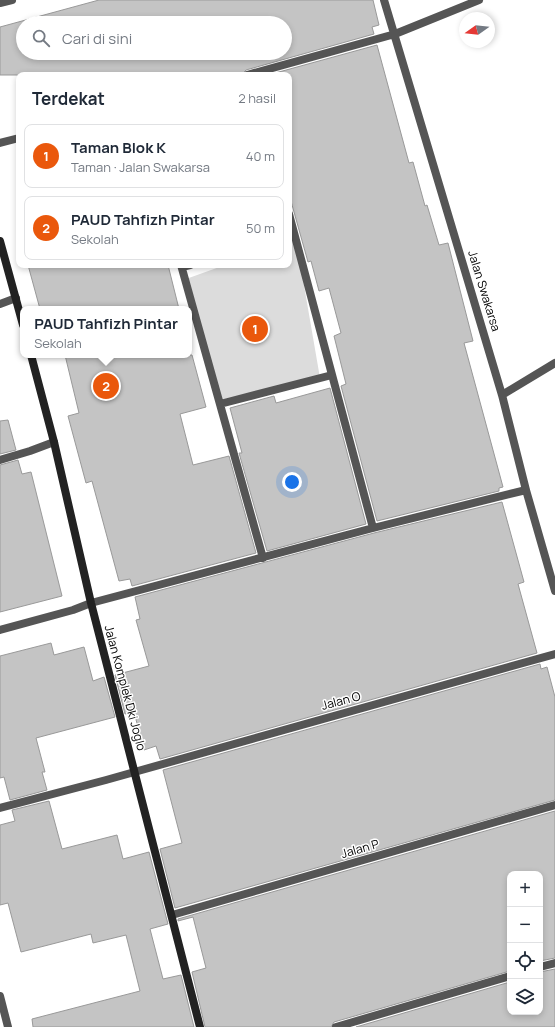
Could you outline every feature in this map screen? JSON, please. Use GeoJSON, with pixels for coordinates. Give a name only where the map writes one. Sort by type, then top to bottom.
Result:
{"type":"FeatureCollection","features":[{"type":"Feature","properties":{"kind":"street"},"geometry":{"type":"LineString","coordinates":[[0,3],[12,0]]}},
{"type":"Feature","properties":{"kind":"street","name":"Jalan Swakarsa"},"geometry":{"type":"LineString","coordinates":[[384,0],[502,395],[526,490],[555,591]]}},
{"type":"Feature","properties":{"kind":"street"},"geometry":{"type":"LineString","coordinates":[[258,72],[395,34],[479,0]]}},
{"type":"Feature","properties":{"kind":"street"},"geometry":{"type":"LineString","coordinates":[[0,143],[16,139]]}},
{"type":"Feature","properties":{"kind":"street"},"geometry":{"type":"LineString","coordinates":[[292,240],[332,375],[373,528]]}},
{"type":"Feature","properties":{"kind":"street"},"geometry":{"type":"LineString","coordinates":[[0,241],[20,313]]}},
{"type":"Feature","properties":{"kind":"street"},"geometry":{"type":"LineString","coordinates":[[185,268],[220,404],[264,558]]}},
{"type":"Feature","properties":{"kind":"street"},"geometry":{"type":"LineString","coordinates":[[0,304],[16,298]]}},
{"type":"Feature","properties":{"kind":"street","name":"Jalan Komplek Dki Joglo"},"geometry":{"type":"LineString","coordinates":[[32,358],[54,442],[90,603],[200,1027]]}},
{"type":"Feature","properties":{"kind":"street"},"geometry":{"type":"LineString","coordinates":[[502,395],[555,363]]}},
{"type":"Feature","properties":{"kind":"street"},"geometry":{"type":"LineString","coordinates":[[220,404],[332,375]]}},
{"type":"Feature","properties":{"kind":"street"},"geometry":{"type":"LineString","coordinates":[[0,460],[54,442]]}},
{"type":"Feature","properties":{"kind":"street"},"geometry":{"type":"LineString","coordinates":[[0,630],[73,610],[90,603],[373,528],[526,490]]}},
{"type":"Feature","properties":{"kind":"street","name":"Jalan O"},"geometry":{"type":"LineString","coordinates":[[0,808],[555,654]]}},
{"type":"Feature","properties":{"kind":"street","name":"Jalan P"},"geometry":{"type":"LineString","coordinates":[[172,915],[555,805]]}},
{"type":"Feature","properties":{"kind":"street"},"geometry":{"type":"LineString","coordinates":[[543,966],[555,963]]}},
{"type":"Feature","properties":{"kind":"street"},"geometry":{"type":"LineString","coordinates":[[336,1027],[507,977]]}},
{"type":"Feature","properties":{"kind":"street"},"geometry":{"type":"LineString","coordinates":[[0,996],[8,1027]]}},
{"type":"Feature","properties":{"kind":"shaded area"},"geometry":{"type":"Polygon","coordinates":[[[296,239],[320,378],[220,404],[186,279],[217,268],[292,268],[292,240],[296,239]]]}},
{"type":"Feature","properties":{"kind":"building"},"geometry":{"type":"Polygon","coordinates":[[[99,0],[373,0],[379,25],[372,27],[374,34],[292,57],[292,16],[40,16],[99,0]]]}},
{"type":"Feature","properties":{"kind":"building"},"geometry":{"type":"Polygon","coordinates":[[[16,23],[16,60],[282,60],[246,70],[244,72],[16,72],[16,75],[0,75],[0,27],[16,23]]]}},
{"type":"Feature","properties":{"kind":"building"},"geometry":{"type":"Polygon","coordinates":[[[377,45],[409,163],[413,162],[425,206],[427,205],[439,245],[448,243],[473,341],[464,343],[503,487],[499,488],[499,491],[377,521],[341,386],[346,384],[334,336],[341,333],[329,288],[319,291],[311,261],[308,262],[292,205],[292,72],[279,72],[377,45]]]}},
{"type":"Feature","properties":{"kind":"building"},"geometry":{"type":"Polygon","coordinates":[[[29,268],[169,268],[178,306],[39,306],[29,268]]]}},
{"type":"Feature","properties":{"kind":"building"},"geometry":{"type":"Polygon","coordinates":[[[192,355],[206,407],[180,414],[193,465],[229,456],[256,553],[132,586],[130,579],[119,581],[92,481],[86,483],[68,416],[79,413],[66,358],[192,358],[192,355]]]}},
{"type":"Feature","properties":{"kind":"building"},"geometry":{"type":"Polygon","coordinates":[[[330,388],[366,524],[267,551],[239,453],[242,453],[230,408],[274,396],[276,403],[330,388]]]}},
{"type":"Feature","properties":{"kind":"building"},"geometry":{"type":"Polygon","coordinates":[[[8,420],[16,450],[0,454],[0,421],[8,420]]]}},
{"type":"Feature","properties":{"kind":"building"},"geometry":{"type":"Polygon","coordinates":[[[18,460],[22,474],[31,472],[62,596],[0,612],[0,465],[18,460]]]}},
{"type":"Feature","properties":{"kind":"building"},"geometry":{"type":"Polygon","coordinates":[[[502,502],[524,582],[518,584],[537,653],[160,759],[156,746],[144,750],[134,712],[125,714],[115,675],[149,666],[136,620],[140,619],[135,597],[374,533],[502,502]]]}},
{"type":"Feature","properties":{"kind":"building"},"geometry":{"type":"Polygon","coordinates":[[[51,643],[54,655],[84,647],[93,681],[104,677],[115,717],[36,738],[45,772],[42,772],[47,790],[10,800],[4,777],[0,778],[0,656],[51,643]]]}},
{"type":"Feature","properties":{"kind":"building"},"geometry":{"type":"Polygon","coordinates":[[[540,664],[541,669],[547,667],[555,697],[555,800],[175,908],[160,849],[182,843],[163,770],[540,664]]]}},
{"type":"Feature","properties":{"kind":"building"},"geometry":{"type":"Polygon","coordinates":[[[49,801],[62,849],[117,835],[123,859],[149,852],[168,924],[150,929],[163,979],[181,975],[194,1027],[33,1027],[32,1019],[140,991],[126,935],[93,943],[91,934],[21,952],[8,903],[0,905],[0,825],[15,821],[12,810],[49,801]]]}},
{"type":"Feature","properties":{"kind":"building"},"geometry":{"type":"Polygon","coordinates":[[[555,811],[555,958],[543,960],[543,871],[507,871],[507,972],[334,1022],[331,1027],[205,1027],[192,972],[206,968],[193,917],[178,921],[178,919],[555,811]]]}},
{"type":"Feature","properties":{"kind":"building"},"geometry":{"type":"Polygon","coordinates":[[[555,969],[555,1027],[356,1027],[507,983],[507,1015],[543,1015],[543,971],[555,969]]]}},
{"type":"Feature","properties":{"kind":"place","name":"Taman Blok K"},"geometry":{"type":"Point","coordinates":[255,329]}},
{"type":"Feature","properties":{"kind":"place","name":"PAUD Tahfizh Pintar"},"geometry":{"type":"Point","coordinates":[106,386]}}]}
